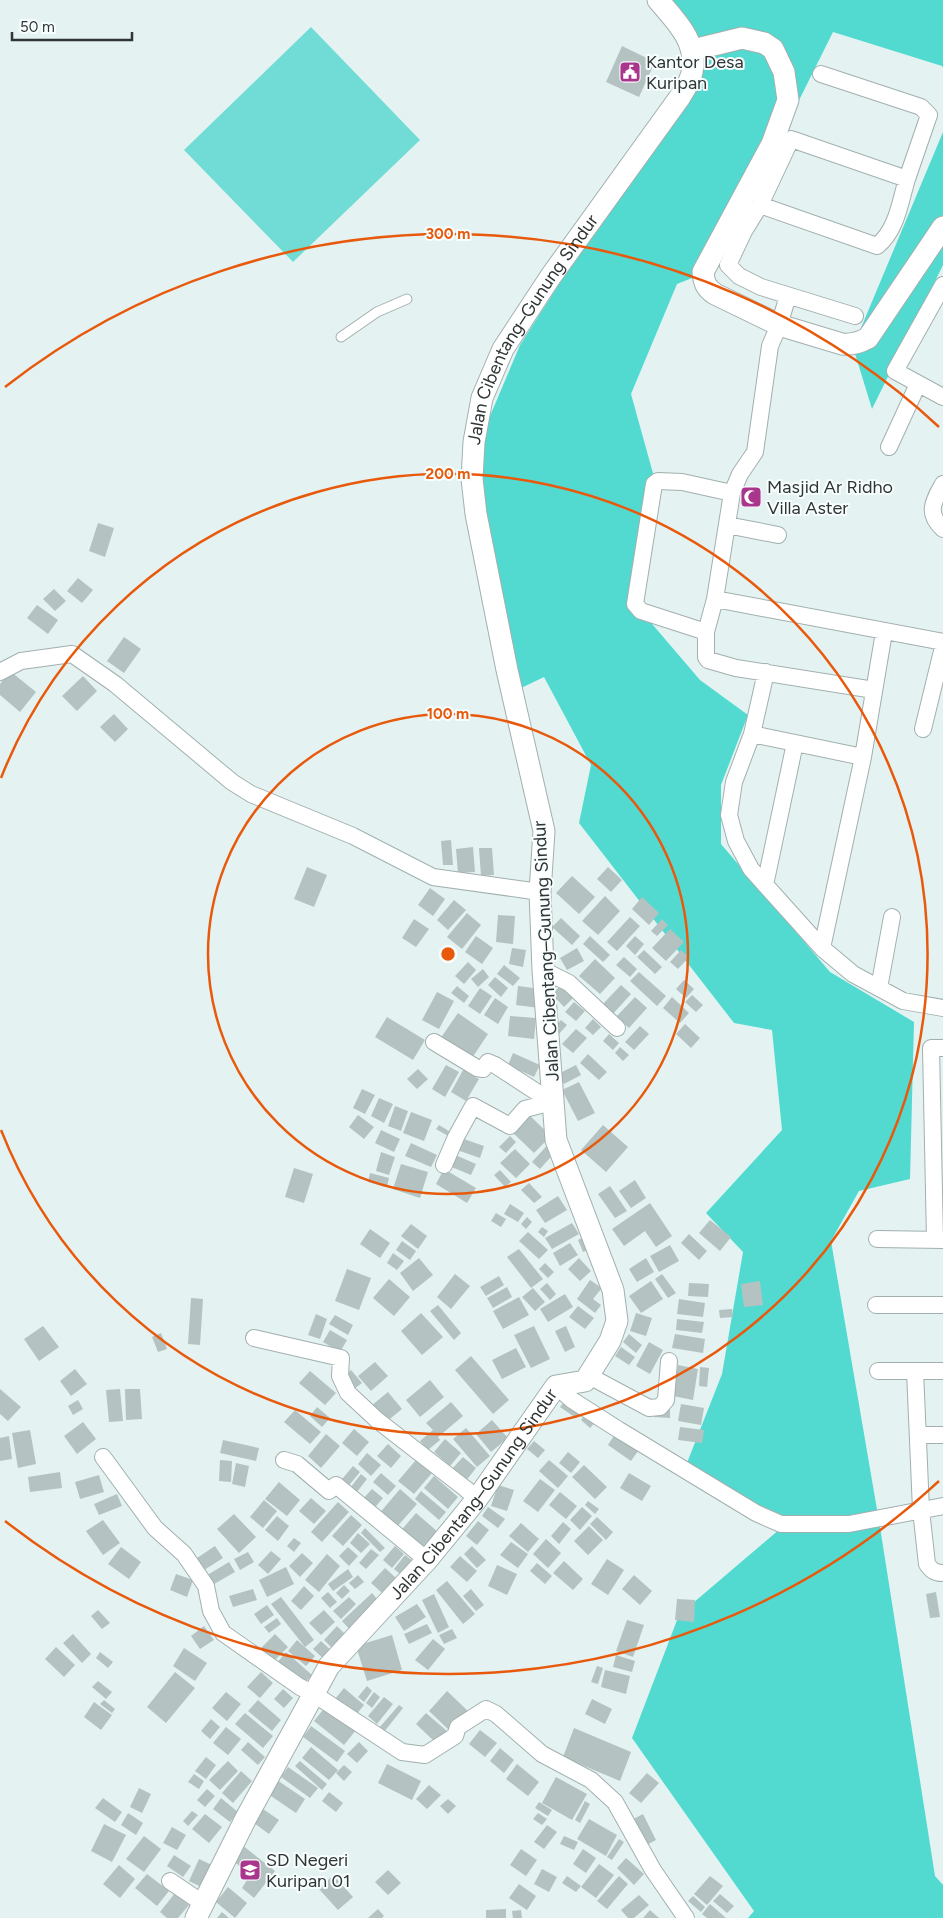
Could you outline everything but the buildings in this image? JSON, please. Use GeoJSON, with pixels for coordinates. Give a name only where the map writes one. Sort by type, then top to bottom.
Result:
{"type":"FeatureCollection","features":[{"type":"Feature","properties":{"kind":"street"},"geometry":{"type":"LineString","coordinates":[[658,0],[683,29],[693,50],[742,38],[773,48],[784,72],[788,100],[772,144],[703,272],[704,282],[708,289],[779,325],[850,345],[868,338],[943,227]]}},
{"type":"Feature","properties":{"kind":"street","name":"Jalan Cibentang–Gunung Sindur"},"geometry":{"type":"LineString","coordinates":[[200,1911],[246,1818],[329,1666],[426,1560],[477,1499],[556,1386],[585,1381],[610,1341],[618,1321],[612,1290],[556,1140],[552,1102],[540,892],[544,831],[507,670],[476,514],[472,479],[474,442],[482,398],[503,349],[551,276],[680,97],[692,73],[693,50]]}},
{"type":"Feature","properties":{"kind":"street"},"geometry":{"type":"LineString","coordinates":[[760,205],[877,246],[886,239],[894,222],[906,179],[929,115],[921,107],[821,74]]}},
{"type":"Feature","properties":{"kind":"street"},"geometry":{"type":"LineString","coordinates":[[855,316],[760,287],[739,276],[728,265],[744,231],[760,205],[791,139],[906,179]]}},
{"type":"Feature","properties":{"kind":"street"},"geometry":{"type":"LineString","coordinates":[[943,285],[938,307],[895,370],[943,397]]}},
{"type":"Feature","properties":{"kind":"street"},"geometry":{"type":"LineString","coordinates":[[788,296],[770,346],[755,452],[740,474],[732,493],[715,599],[706,632],[706,657],[708,660],[736,668],[874,690]]}},
{"type":"Feature","properties":{"kind":"street"},"geometry":{"type":"LineString","coordinates":[[889,447],[918,384]]}},
{"type":"Feature","properties":{"kind":"street"},"geometry":{"type":"LineString","coordinates":[[706,632],[641,611],[635,604],[654,484],[658,481],[682,482],[732,493]]}},
{"type":"Feature","properties":{"kind":"street"},"geometry":{"type":"LineString","coordinates":[[943,484],[934,502],[932,511],[937,523],[943,529]]}},
{"type":"Feature","properties":{"kind":"street"},"geometry":{"type":"LineString","coordinates":[[727,525],[778,535]]}},
{"type":"Feature","properties":{"kind":"street"},"geometry":{"type":"LineString","coordinates":[[715,599],[943,642]]}},
{"type":"Feature","properties":{"kind":"street"},"geometry":{"type":"LineString","coordinates":[[822,948],[863,757],[884,632]]}},
{"type":"Feature","properties":{"kind":"street"},"geometry":{"type":"LineString","coordinates":[[923,729],[943,647]]}},
{"type":"Feature","properties":{"kind":"street"},"geometry":{"type":"LineString","coordinates":[[0,672],[21,661],[72,654],[115,684],[232,782],[251,794],[353,836],[433,877],[540,892]]}},
{"type":"Feature","properties":{"kind":"street"},"geometry":{"type":"LineString","coordinates":[[766,672],[752,734],[734,782],[729,815],[736,841],[751,869],[765,885],[822,948],[853,974],[903,1001],[943,1008]]}},
{"type":"Feature","properties":{"kind":"street"},"geometry":{"type":"LineString","coordinates":[[752,734],[863,757]]}},
{"type":"Feature","properties":{"kind":"street"},"geometry":{"type":"LineString","coordinates":[[765,885],[795,743]]}},
{"type":"Feature","properties":{"kind":"street"},"geometry":{"type":"LineString","coordinates":[[880,988],[892,917]]}},
{"type":"Feature","properties":{"kind":"street"},"geometry":{"type":"LineString","coordinates":[[544,970],[569,983],[617,1028]]}},
{"type":"Feature","properties":{"kind":"street"},"geometry":{"type":"LineString","coordinates":[[434,1042],[477,1068],[483,1069],[488,1062],[494,1065],[552,1102]]}},
{"type":"Feature","properties":{"kind":"street"},"geometry":{"type":"LineString","coordinates":[[877,1239],[939,1240],[938,1115],[931,1048],[943,1048]]}},
{"type":"Feature","properties":{"kind":"street"},"geometry":{"type":"LineString","coordinates":[[444,1165],[456,1137],[473,1106],[510,1126],[525,1109],[552,1102]]}},
{"type":"Feature","properties":{"kind":"street"},"geometry":{"type":"LineString","coordinates":[[876,1305],[943,1305]]}},
{"type":"Feature","properties":{"kind":"street"},"geometry":{"type":"LineString","coordinates":[[254,1338],[341,1358],[340,1376],[348,1393],[376,1420],[466,1488],[477,1499]]}},
{"type":"Feature","properties":{"kind":"street"},"geometry":{"type":"LineString","coordinates":[[585,1381],[593,1378],[649,1408],[660,1407],[666,1400],[669,1361]]}},
{"type":"Feature","properties":{"kind":"street"},"geometry":{"type":"LineString","coordinates":[[878,1371],[943,1371]]}},
{"type":"Feature","properties":{"kind":"street"},"geometry":{"type":"LineString","coordinates":[[914,1371],[921,1510],[927,1564],[936,1573],[943,1573]]}},
{"type":"Feature","properties":{"kind":"street"},"geometry":{"type":"LineString","coordinates":[[556,1386],[572,1400],[619,1430],[756,1513],[780,1524],[849,1524],[943,1506]]}},
{"type":"Feature","properties":{"kind":"street"},"geometry":{"type":"LineString","coordinates":[[918,1435],[943,1435]]}},
{"type":"Feature","properties":{"kind":"street"},"geometry":{"type":"LineString","coordinates":[[103,1456],[155,1528],[184,1554],[190,1562],[206,1586],[211,1611],[223,1633],[300,1687],[314,1694],[402,1752],[425,1755],[455,1736],[458,1726],[486,1709],[496,1714],[542,1754],[591,1780],[615,1802],[653,1870],[686,1918]]}},
{"type":"Feature","properties":{"kind":"street"},"geometry":{"type":"LineString","coordinates":[[284,1460],[297,1464],[329,1491],[336,1485],[426,1560]]}},
{"type":"Feature","properties":{"kind":"street"},"geometry":{"type":"LineString","coordinates":[[170,1881],[200,1911]]}},
{"type":"Feature","properties":{"kind":"lane"},"geometry":{"type":"LineString","coordinates":[[341,338],[377,312],[407,298]]}},
{"type":"Feature","properties":{"kind":"shaded area"},"geometry":{"type":"Polygon","coordinates":[[[672,0],[943,0],[943,68],[942,66],[833,32],[715,269],[677,284],[631,394],[656,484],[641,611],[700,680],[748,715],[721,785],[721,844],[830,972],[914,1022],[910,1179],[859,1191],[831,1241],[880,1527],[935,1876],[943,1885],[943,1918],[748,1918],[754,1911],[632,1738],[679,1615],[780,1529],[683,1473],[722,1374],[743,1252],[706,1213],[782,1130],[772,1030],[734,1023],[579,823],[591,765],[544,677],[517,690],[479,504],[482,435],[520,345],[690,80],[689,56],[672,0]]]}},
{"type":"Feature","properties":{"kind":"shaded area"},"geometry":{"type":"Polygon","coordinates":[[[311,27],[420,140],[293,262],[184,150],[311,27]]]}},
{"type":"Feature","properties":{"kind":"shaded area"},"geometry":{"type":"Polygon","coordinates":[[[943,132],[943,265],[872,409],[853,347],[943,132]]]}},
{"type":"Feature","properties":{"kind":"place","name":"Kantor Desa Kuripan"},"geometry":{"type":"Point","coordinates":[630,72]}},
{"type":"Feature","properties":{"kind":"place","name":"Masjid Ar Ridho Villa Aster"},"geometry":{"type":"Point","coordinates":[751,497]}},
{"type":"Feature","properties":{"kind":"place","name":"SD Negeri Kuripan 01"},"geometry":{"type":"Point","coordinates":[250,1870]}}]}
